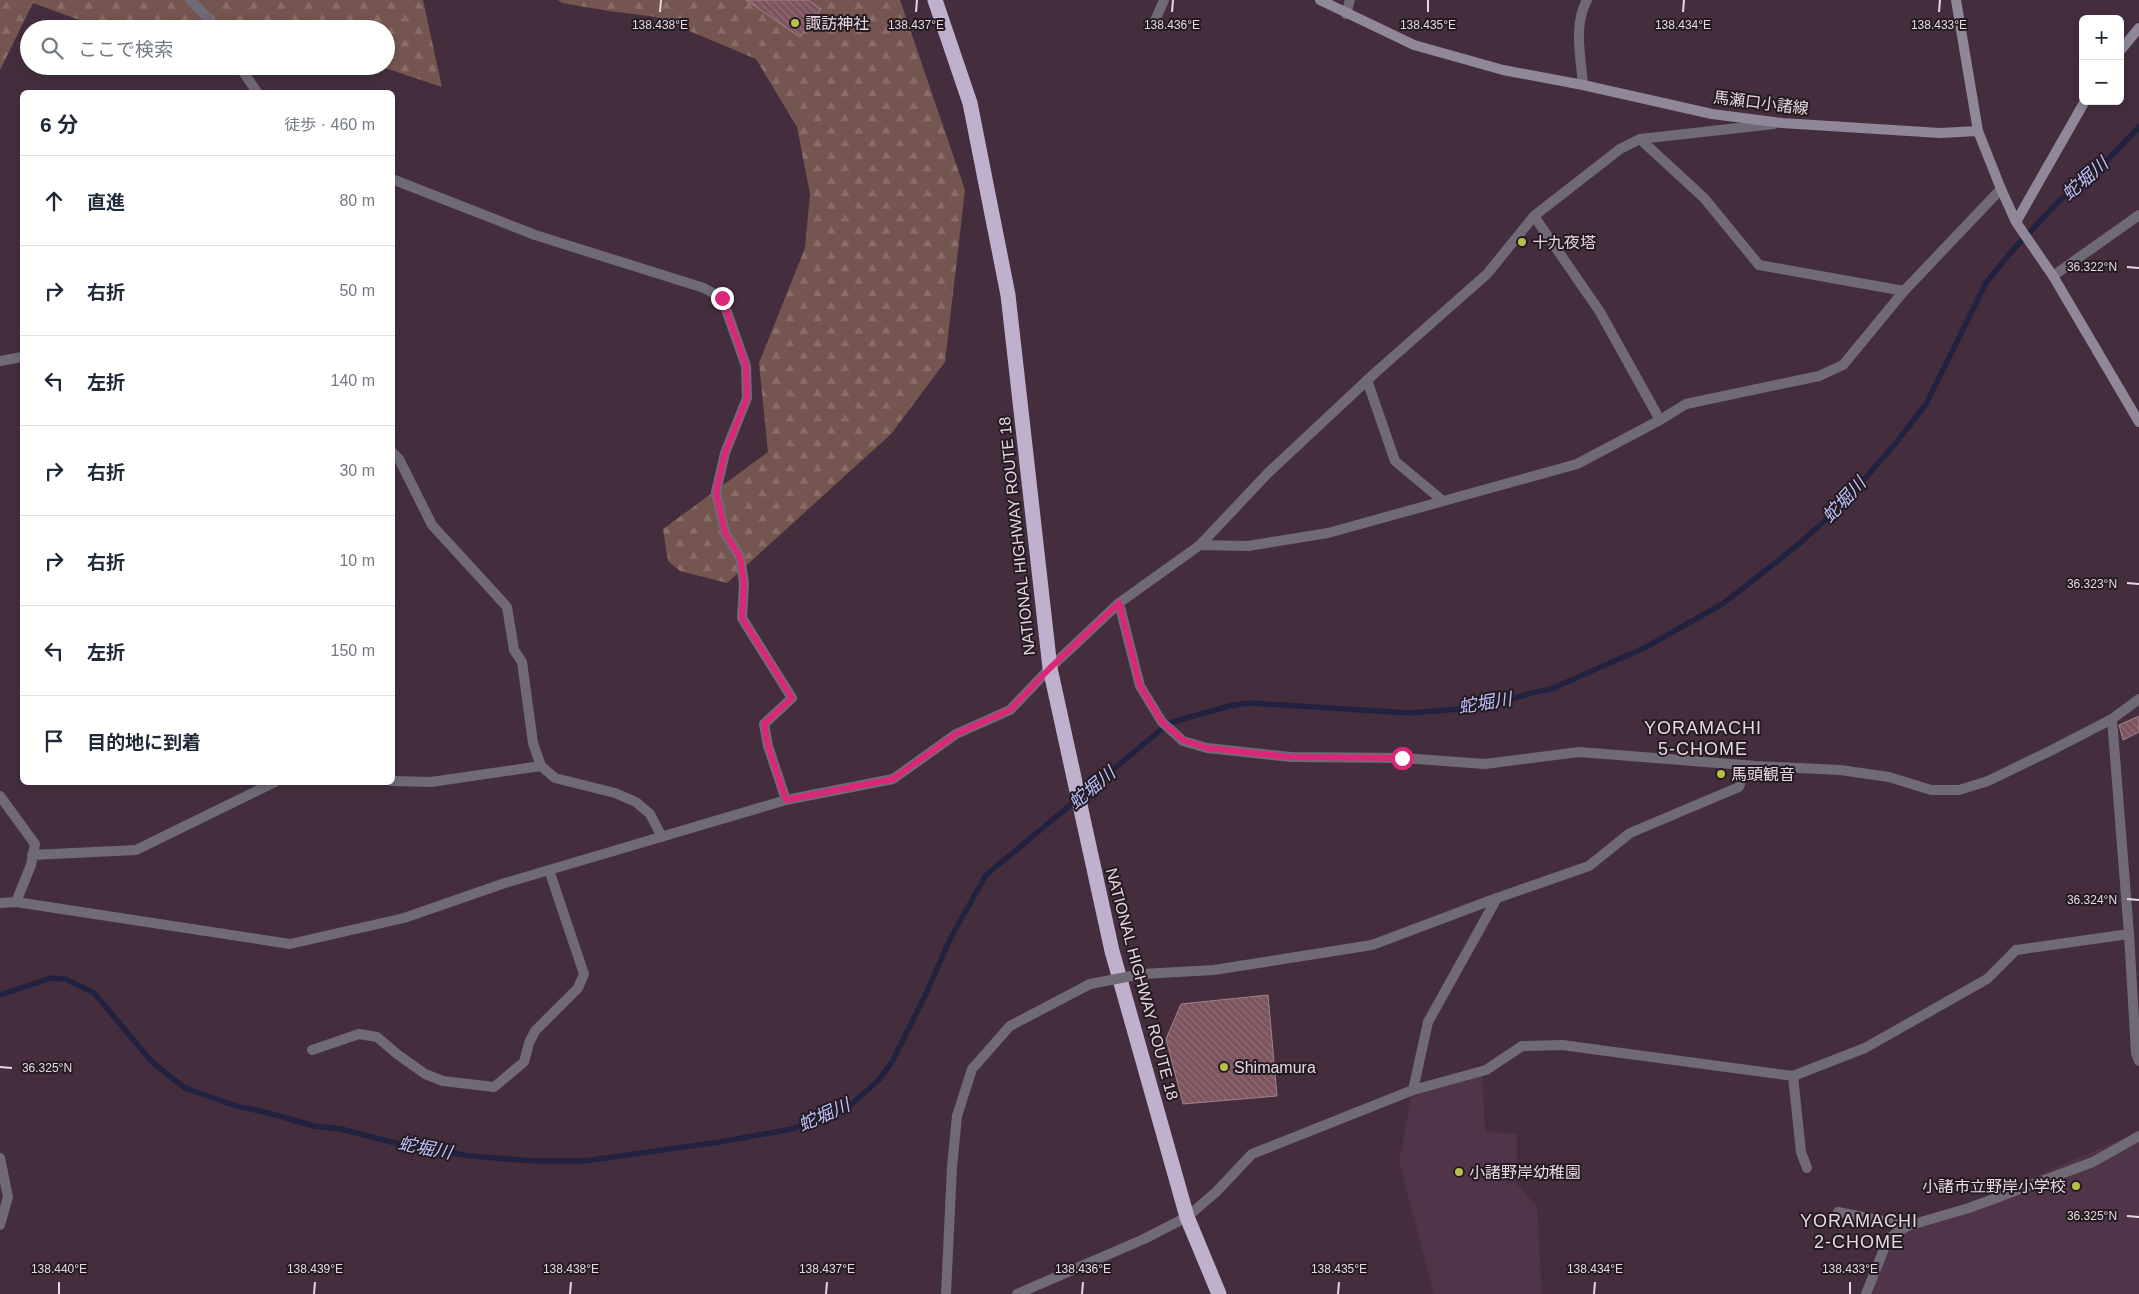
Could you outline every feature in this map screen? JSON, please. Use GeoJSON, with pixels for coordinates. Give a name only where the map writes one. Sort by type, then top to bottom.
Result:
{"type":"FeatureCollection","features":[{"type":"Feature","properties":{"kind":"highway","name":"NATIONAL HIGHWAY ROUTE 18"},"geometry":{"type":"LineString","coordinates":[[935,0],[970,103],[1008,295],[1050,668],[1112,951],[1187,1217],[1219,1294]]}},
{"type":"Feature","properties":{"kind":"main road","name":"馬瀬口小諸線"},"geometry":{"type":"LineString","coordinates":[[1320,0],[1414,45],[1502,70],[1583,85],[1712,114],[1782,122],[1940,133],[1978,131]]}},
{"type":"Feature","properties":{"kind":"main road"},"geometry":{"type":"LineString","coordinates":[[1956,0],[1978,131],[2001,189],[2016,222],[2053,276],[2139,422]]}},
{"type":"Feature","properties":{"kind":"main road"},"geometry":{"type":"LineString","coordinates":[[2124,46],[2139,28]]}},
{"type":"Feature","properties":{"kind":"main road"},"geometry":{"type":"LineString","coordinates":[[2016,222],[2083,105]]}},
{"type":"Feature","properties":{"kind":"street"},"geometry":{"type":"LineString","coordinates":[[190,0],[208,20]]}},
{"type":"Feature","properties":{"kind":"street"},"geometry":{"type":"LineString","coordinates":[[1154,23],[1164,0]]}},
{"type":"Feature","properties":{"kind":"street"},"geometry":{"type":"LineString","coordinates":[[1346,14],[1350,0]]}},
{"type":"Feature","properties":{"kind":"street"},"geometry":{"type":"LineString","coordinates":[[1583,85],[1579,34],[1587,0]]}},
{"type":"Feature","properties":{"kind":"street"},"geometry":{"type":"LineString","coordinates":[[246,75],[256,90]]}},
{"type":"Feature","properties":{"kind":"street"},"geometry":{"type":"LineString","coordinates":[[0,902],[16,902],[290,944],[404,918],[505,883],[786,800],[893,779],[956,734],[1010,710],[1050,668],[1119,603],[1200,545],[1270,472],[1367,380],[1487,274],[1534,216],[1620,148],[1640,140],[1782,122]]}},
{"type":"Feature","properties":{"kind":"street"},"geometry":{"type":"LineString","coordinates":[[1640,140],[1704,198],[1759,265],[1904,291]]}},
{"type":"Feature","properties":{"kind":"street"},"geometry":{"type":"LineString","coordinates":[[395,180],[535,235],[704,288],[722,298],[746,366],[747,398],[725,453],[716,492],[725,533],[740,557],[744,583],[742,618],[792,698],[764,724],[768,746],[786,800]]}},
{"type":"Feature","properties":{"kind":"street"},"geometry":{"type":"LineString","coordinates":[[1200,545],[1248,546],[1328,533],[1577,464],[1686,404],[1819,376],[1843,365],[1904,291],[2001,189]]}},
{"type":"Feature","properties":{"kind":"street"},"geometry":{"type":"LineString","coordinates":[[2053,276],[2139,215]]}},
{"type":"Feature","properties":{"kind":"street"},"geometry":{"type":"LineString","coordinates":[[1534,216],[1600,312],[1660,420]]}},
{"type":"Feature","properties":{"kind":"street"},"geometry":{"type":"LineString","coordinates":[[0,361],[20,357]]}},
{"type":"Feature","properties":{"kind":"street"},"geometry":{"type":"LineString","coordinates":[[1367,380],[1395,461],[1443,501]]}},
{"type":"Feature","properties":{"kind":"street"},"geometry":{"type":"LineString","coordinates":[[395,455],[399,459],[432,525],[506,607],[514,650],[522,662],[533,742],[541,766],[555,778],[615,794],[636,802],[650,814],[662,837]]}},
{"type":"Feature","properties":{"kind":"street"},"geometry":{"type":"LineString","coordinates":[[1119,603],[1140,686],[1162,722],[1183,740],[1207,748],[1290,757],[1402,758],[1485,764],[1579,752],[1746,766],[1840,770],[1889,777],[1931,790],[1959,790],[2008,772],[2112,719],[2139,699]]}},
{"type":"Feature","properties":{"kind":"street"},"geometry":{"type":"LineString","coordinates":[[2112,719],[2129,934],[2136,1053],[2139,1061]]}},
{"type":"Feature","properties":{"kind":"street"},"geometry":{"type":"LineString","coordinates":[[395,781],[431,782],[541,766]]}},
{"type":"Feature","properties":{"kind":"street"},"geometry":{"type":"LineString","coordinates":[[946,1294],[952,1167],[957,1116],[972,1068],[1010,1026],[1090,984],[1142,974],[1214,970],[1372,945],[1589,866],[1630,833],[1739,787],[1746,766]]}},
{"type":"Feature","properties":{"kind":"street"},"geometry":{"type":"LineString","coordinates":[[32,856],[136,850],[269,785]]}},
{"type":"Feature","properties":{"kind":"street"},"geometry":{"type":"LineString","coordinates":[[0,796],[35,844],[16,902]]}},
{"type":"Feature","properties":{"kind":"street"},"geometry":{"type":"LineString","coordinates":[[312,1050],[359,1034],[377,1037],[425,1074],[443,1082],[494,1087],[524,1062],[528,1043],[534,1031],[578,988],[584,974],[549,870]]}},
{"type":"Feature","properties":{"kind":"street"},"geometry":{"type":"LineString","coordinates":[[1413,1090],[1428,1022],[1497,898]]}},
{"type":"Feature","properties":{"kind":"street"},"geometry":{"type":"LineString","coordinates":[[1017,1294],[1144,1239],[1187,1217],[1216,1192],[1252,1154],[1413,1090],[1486,1070],[1522,1046],[1562,1045],[1793,1076],[1865,1048],[1987,978],[2016,950],[2129,934]]}},
{"type":"Feature","properties":{"kind":"street"},"geometry":{"type":"LineString","coordinates":[[1793,1076],[1801,1152],[1807,1168]]}},
{"type":"Feature","properties":{"kind":"street"},"geometry":{"type":"LineString","coordinates":[[1866,1294],[1888,1239],[1907,1226],[1969,1208],[2093,1162],[2139,1136]]}},
{"type":"Feature","properties":{"kind":"street"},"geometry":{"type":"LineString","coordinates":[[0,1158],[8,1197],[0,1226]]}},
{"type":"Feature","properties":{"kind":"street"},"geometry":{"type":"LineString","coordinates":[[1838,1212],[1907,1226]]}},
{"type":"Feature","properties":{"kind":"shaded area","name":"小諸野岸幼稚園"},"geometry":{"type":"Polygon","coordinates":[[[1482,1072],[1485,1132],[1517,1134],[1516,1183],[1537,1207],[1542,1294],[1434,1294],[1399,1161],[1413,1090],[1482,1072]]]}},
{"type":"Feature","properties":{"kind":"shaded area","name":"小諸市立野岸小学校"},"geometry":{"type":"Polygon","coordinates":[[[2139,1132],[2139,1294],[1872,1294],[1888,1239],[2139,1132]]]}},
{"type":"Feature","properties":{"kind":"green space"},"geometry":{"type":"Polygon","coordinates":[[[0,0],[423,0],[442,87],[395,71],[395,20],[79,20],[33,3],[25,20],[20,20],[20,29],[0,70],[0,0]]]}},
{"type":"Feature","properties":{"kind":"green space"},"geometry":{"type":"Polygon","coordinates":[[[558,0],[900,0],[965,190],[945,362],[891,434],[727,583],[680,571],[668,561],[663,529],[768,452],[759,363],[805,248],[810,194],[797,127],[756,59],[656,17],[562,3],[558,0]]]}},
{"type":"Feature","properties":{"kind":"building","name":"諏訪神社"},"geometry":{"type":"Polygon","coordinates":[[[746,0],[808,0],[821,9],[800,37],[746,0]]]}},
{"type":"Feature","properties":{"kind":"building"},"geometry":{"type":"Polygon","coordinates":[[[2139,716],[2139,732],[2123,740],[2119,725],[2139,716]]]}},
{"type":"Feature","properties":{"kind":"building","name":"Shimamura"},"geometry":{"type":"Polygon","coordinates":[[[1268,995],[1277,1096],[1183,1104],[1166,1039],[1181,1004],[1268,995]]]}},
{"type":"Feature","properties":{"kind":"waterway","name":"蛇堀川"},"geometry":{"type":"LineString","coordinates":[[0,995],[51,978],[65,979],[94,993],[153,1063],[185,1088],[236,1106],[314,1126],[341,1129],[391,1142],[470,1156],[534,1161],[584,1161],[720,1142],[792,1129],[847,1108],[879,1080],[893,1060],[926,994],[950,939],[986,875],[1169,723],[1229,706],[1249,703],[1410,713],[1500,703],[1551,689],[1646,647],[1724,603],[1799,544],[1841,506],[1895,444],[1926,404],[1986,283],[2012,251],[2059,201],[2093,175],[2139,127]]}},
{"type":"Feature","properties":{"kind":"place","name":"諏訪神社"},"geometry":{"type":"Point","coordinates":[795,23]}},
{"type":"Feature","properties":{"kind":"place","name":"十九夜塔"},"geometry":{"type":"Point","coordinates":[1522,242]}},
{"type":"Feature","properties":{"kind":"place","name":"馬頭観音"},"geometry":{"type":"Point","coordinates":[1721,774]}},
{"type":"Feature","properties":{"kind":"place","name":"Shimamura"},"geometry":{"type":"Point","coordinates":[1224,1067]}},
{"type":"Feature","properties":{"kind":"place","name":"小諸野岸幼稚園"},"geometry":{"type":"Point","coordinates":[1459,1172]}},
{"type":"Feature","properties":{"kind":"place","name":"小諸市立野岸小学校"},"geometry":{"type":"Point","coordinates":[2076,1186]}},
{"type":"Feature","properties":{"kind":"district","name":"YORAMACHI 5-CHOME"},"geometry":{"type":"Point","coordinates":[1703,738]}},
{"type":"Feature","properties":{"kind":"district","name":"YORAMACHI 2-CHOME"},"geometry":{"type":"Point","coordinates":[1859,1231]}},
{"type":"Feature","properties":{"kind":"route"},"geometry":{"type":"LineString","coordinates":[[722,298],[746,366],[747,398],[725,453],[716,492],[725,533],[740,557],[744,583],[742,618],[792,698],[764,724],[768,746],[786,800],[893,779],[956,734],[1010,710],[1050,668],[1119,603],[1140,686],[1162,722],[1183,740],[1207,748],[1290,757],[1402,758]]}}]}
